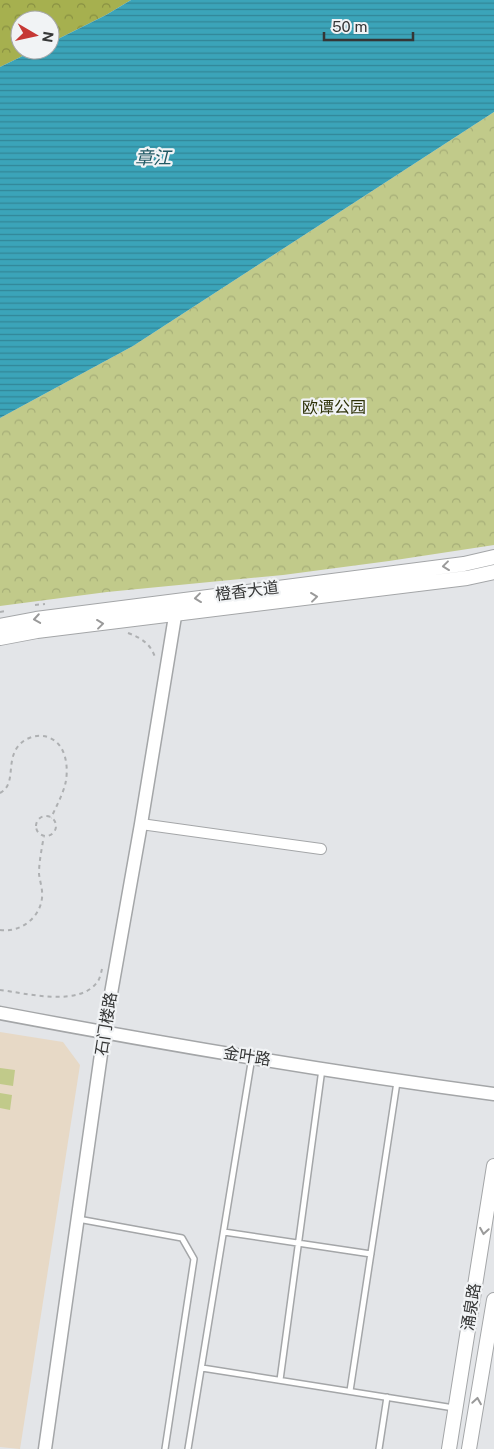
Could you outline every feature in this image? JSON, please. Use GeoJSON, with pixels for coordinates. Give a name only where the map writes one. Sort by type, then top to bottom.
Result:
{"type":"FeatureCollection","features":[{"type":"Feature","properties":{"kind":"main road","name":"橙香大道"},"geometry":{"type":"LineString","coordinates":[[0,638],[176,608],[464,564],[494,556]]}},
{"type":"Feature","properties":{"kind":"main road","name":"橙香大道"},"geometry":{"type":"LineString","coordinates":[[0,626],[467,578],[494,572]]}},
{"type":"Feature","properties":{"kind":"main road","name":"涌泉路"},"geometry":{"type":"LineString","coordinates":[[449,1449],[494,1166]]}},
{"type":"Feature","properties":{"kind":"main road","name":"涌泉路"},"geometry":{"type":"LineString","coordinates":[[469,1449],[494,1300]]}},
{"type":"Feature","properties":{"kind":"street","name":"石门楼路"},"geometry":{"type":"LineString","coordinates":[[45,1449],[104,1032],[141,824],[176,608]]}},
{"type":"Feature","properties":{"kind":"street"},"geometry":{"type":"LineString","coordinates":[[141,824],[321,848]]}},
{"type":"Feature","properties":{"kind":"street","name":"金叶路"},"geometry":{"type":"LineString","coordinates":[[0,1013],[397,1081],[494,1094]]}},
{"type":"Feature","properties":{"kind":"lane"},"geometry":{"type":"LineString","coordinates":[[188,1449],[252,1057]]}},
{"type":"Feature","properties":{"kind":"lane"},"geometry":{"type":"LineString","coordinates":[[280,1380],[322,1068]]}},
{"type":"Feature","properties":{"kind":"lane"},"geometry":{"type":"LineString","coordinates":[[350,1391],[397,1081]]}},
{"type":"Feature","properties":{"kind":"lane"},"geometry":{"type":"LineString","coordinates":[[78,1219],[182,1238],[194,1259],[165,1449]]}},
{"type":"Feature","properties":{"kind":"lane"},"geometry":{"type":"LineString","coordinates":[[224,1232],[371,1254]]}},
{"type":"Feature","properties":{"kind":"lane"},"geometry":{"type":"LineString","coordinates":[[202,1368],[455,1408]]}},
{"type":"Feature","properties":{"kind":"lane"},"geometry":{"type":"LineString","coordinates":[[379,1449],[387,1397]]}},
{"type":"Feature","properties":{"kind":"path"},"geometry":{"type":"LineString","coordinates":[[127,633],[142,638],[151,647],[155,656],[155,662]]}},
{"type":"Feature","properties":{"kind":"path"},"geometry":{"type":"LineString","coordinates":[[0,793],[5,791],[9,784],[13,754],[19,745],[26,739],[38,735],[49,737],[58,742],[64,753],[66,771],[65,785],[51,818]]}},
{"type":"Feature","properties":{"kind":"path"},"geometry":{"type":"LineString","coordinates":[[43,816],[51,818],[56,824],[55,828],[51,834],[44,835],[37,829],[37,822],[43,816]]}},
{"type":"Feature","properties":{"kind":"path"},"geometry":{"type":"LineString","coordinates":[[0,930],[13,930],[24,926],[39,908],[42,898],[40,874],[44,835]]}},
{"type":"Feature","properties":{"kind":"path"},"geometry":{"type":"LineString","coordinates":[[0,990],[59,997],[83,993],[98,981],[104,962]]}},
{"type":"Feature","properties":{"kind":"shaded area"},"geometry":{"type":"Polygon","coordinates":[[[0,1032],[63,1042],[80,1065],[20,1449],[0,1447],[0,1032]]]}},
{"type":"Feature","properties":{"kind":"green space"},"geometry":{"type":"Polygon","coordinates":[[[0,0],[131,0],[60,38],[60,10],[10,10],[10,60],[14,60],[0,67],[0,0]]]}},
{"type":"Feature","properties":{"kind":"green space","name":"欧谭公园"},"geometry":{"type":"Polygon","coordinates":[[[494,112],[494,545],[283,575],[107,592],[0,606],[0,418],[133,346],[494,112]]]}},
{"type":"Feature","properties":{"kind":"green space"},"geometry":{"type":"Polygon","coordinates":[[[0,1068],[15,1070],[13,1086],[0,1084],[0,1068]]]}},
{"type":"Feature","properties":{"kind":"green space"},"geometry":{"type":"Polygon","coordinates":[[[0,1093],[12,1095],[10,1110],[0,1108],[0,1093]]]}},
{"type":"Feature","properties":{"kind":"water","name":"章江"},"geometry":{"type":"Polygon","coordinates":[[[131,0],[494,0],[494,112],[133,346],[0,418],[0,67],[14,60],[60,60],[60,38],[131,0]]]}}]}
